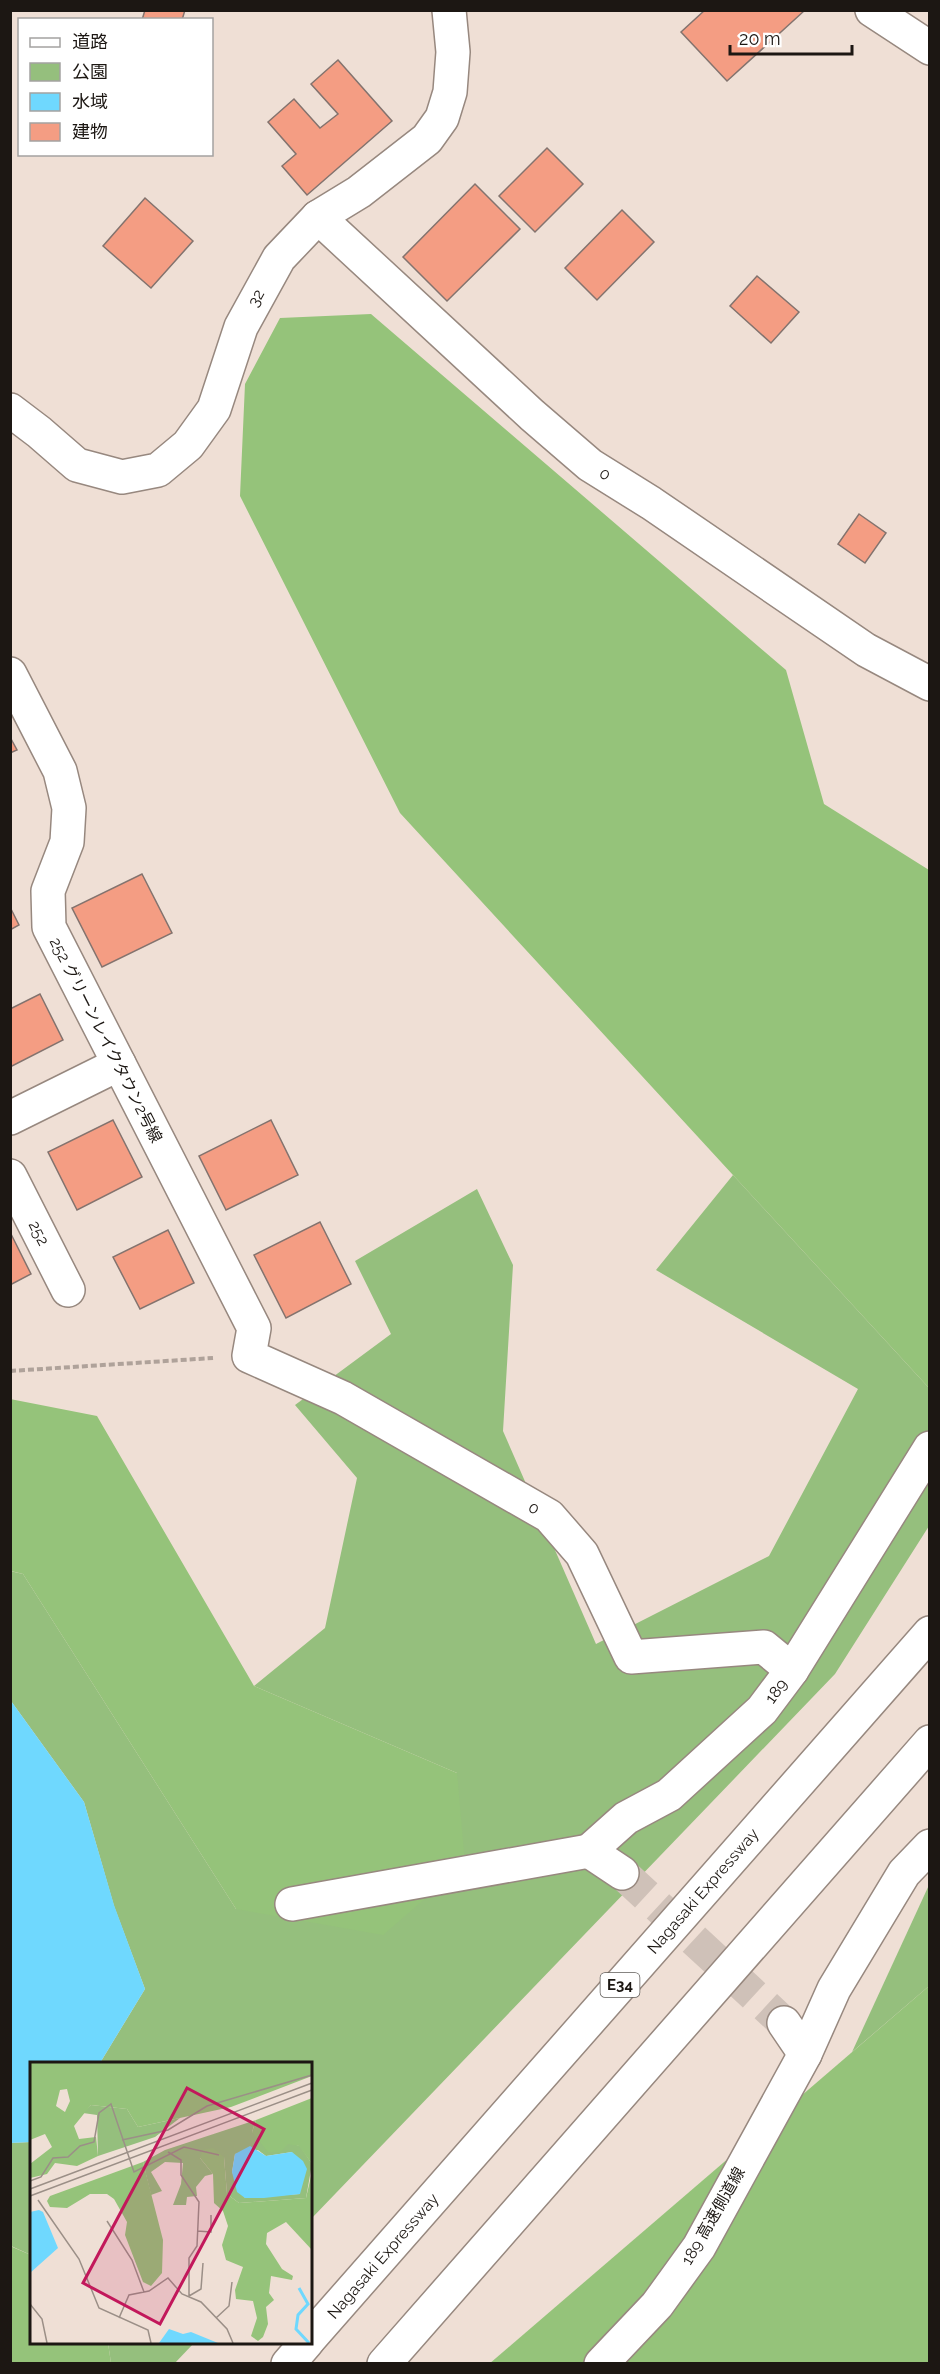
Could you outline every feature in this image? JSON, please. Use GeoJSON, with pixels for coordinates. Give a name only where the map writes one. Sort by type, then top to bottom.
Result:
{"type":"FeatureCollection","features":[{"type":"Feature","properties":{"kind":"main road","name":"32"},"geometry":{"type":"LineString","coordinates":[[10,410],[77,465],[122,477],[158,470],[188,445],[214,409],[241,327],[279,258],[318,217],[359,192],[427,139],[442,118],[450,92],[453,52],[448,10]]}},
{"type":"Feature","properties":{"kind":"main road"},"geometry":{"type":"LineString","coordinates":[[872,10],[930,48]]}},
{"type":"Feature","properties":{"kind":"main road","name":"0"},"geometry":{"type":"LineString","coordinates":[[318,217],[532,415],[590,465],[651,503],[866,650],[930,684]]}},
{"type":"Feature","properties":{"kind":"main road","name":"252 グリーンレイクタウン2号線"},"geometry":{"type":"LineString","coordinates":[[10,674],[60,771],[69,808],[67,842],[48,891],[49,927],[119,1064],[252,1342]]}},
{"type":"Feature","properties":{"kind":"main road"},"geometry":{"type":"LineString","coordinates":[[10,1119],[119,1064]]}},
{"type":"Feature","properties":{"kind":"main road","name":"252"},"geometry":{"type":"LineString","coordinates":[[10,1176],[68,1290]]}},
{"type":"Feature","properties":{"kind":"main road","name":"0"},"geometry":{"type":"LineString","coordinates":[[252,1342],[343,1398],[549,1516],[582,1554],[631,1657],[764,1647],[792,1670]]}},
{"type":"Feature","properties":{"kind":"main road","name":"189"},"geometry":{"type":"LineString","coordinates":[[589,1851],[626,1818],[669,1795],[762,1710],[792,1670],[930,1448]]}},
{"type":"Feature","properties":{"kind":"main road","name":"Nagasaki Expressway"},"geometry":{"type":"LineString","coordinates":[[312,2336],[930,1633]]}},
{"type":"Feature","properties":{"kind":"main road"},"geometry":{"type":"LineString","coordinates":[[384,2364],[930,1742]]}},
{"type":"Feature","properties":{"kind":"main road"},"geometry":{"type":"LineString","coordinates":[[805,2054],[834,1989],[904,1873],[930,1846]]}},
{"type":"Feature","properties":{"kind":"main road"},"geometry":{"type":"LineString","coordinates":[[292,1904],[589,1851],[622,1873]]}},
{"type":"Feature","properties":{"kind":"main road"},"geometry":{"type":"LineString","coordinates":[[784,2023],[805,2054]]}},
{"type":"Feature","properties":{"kind":"main road","name":"189 高速側道線"},"geometry":{"type":"LineString","coordinates":[[601,2364],[657,2305],[699,2247],[805,2054]]}},
{"type":"Feature","properties":{"kind":"main road"},"geometry":{"type":"LineString","coordinates":[[288,2364],[306,2344]]}},
{"type":"Feature","properties":{"kind":"path"},"geometry":{"type":"LineString","coordinates":[[10,1371],[252,1342]]}},
{"type":"Feature","properties":{"kind":"green space"},"geometry":{"type":"Polygon","coordinates":[[[371,314],[786,670],[824,804],[929,870],[929,1388],[400,813],[240,496],[245,384],[280,318],[371,314]]]}},
{"type":"Feature","properties":{"kind":"green space"},"geometry":{"type":"Polygon","coordinates":[[[733,1175],[929,1388],[929,1526],[835,1674],[312,2218],[312,2062],[101,2062],[145,1989],[114,1906],[84,1802],[11,1701],[10,1571],[23,1574],[236,1909],[457,1773],[254,1686],[325,1628],[357,1478],[295,1405],[391,1334],[355,1261],[477,1189],[513,1265],[503,1431],[596,1644],[769,1556],[858,1389],[656,1270],[733,1175]]]}},
{"type":"Feature","properties":{"kind":"green space"},"geometry":{"type":"Polygon","coordinates":[[[10,1399],[97,1416],[254,1686],[457,1773],[465,1864],[383,1935],[236,1909],[23,1574],[11,1571],[10,1399]]]}},
{"type":"Feature","properties":{"kind":"green space"},"geometry":{"type":"Polygon","coordinates":[[[929,1885],[929,1986],[852,2052],[929,1885]]]}},
{"type":"Feature","properties":{"kind":"green space"},"geometry":{"type":"Polygon","coordinates":[[[929,1986],[929,2363],[489,2364],[929,1986]]]}},
{"type":"Feature","properties":{"kind":"green space"},"geometry":{"type":"Polygon","coordinates":[[[30,2142],[30,2255],[11,2246],[10,2143],[30,2142]]]}},
{"type":"Feature","properties":{"kind":"green space"},"geometry":{"type":"Polygon","coordinates":[[[10,2246],[30,2255],[30,2344],[108,2344],[111,2363],[11,2363],[10,2246]]]}},
{"type":"Feature","properties":{"kind":"green space"},"geometry":{"type":"Polygon","coordinates":[[[108,2344],[193,2344],[174,2364],[111,2363],[108,2344]]]}},
{"type":"Feature","properties":{"kind":"water"},"geometry":{"type":"Polygon","coordinates":[[[11,1701],[84,1802],[114,1905],[145,1989],[101,2062],[30,2062],[30,2142],[10,2143],[11,1701]]]}},
{"type":"Feature","properties":{"kind":"building"},"geometry":{"type":"Polygon","coordinates":[[[145,10],[185,10],[183,18],[143,18],[145,10]]]}},
{"type":"Feature","properties":{"kind":"building"},"geometry":{"type":"Polygon","coordinates":[[[705,10],[804,11],[727,81],[681,32],[705,10]]]}},
{"type":"Feature","properties":{"kind":"building"},"geometry":{"type":"Polygon","coordinates":[[[338,60],[392,121],[307,195],[282,166],[296,154],[268,122],[294,99],[320,128],[338,114],[311,84],[338,60]]]}},
{"type":"Feature","properties":{"kind":"building"},"geometry":{"type":"Polygon","coordinates":[[[547,148],[583,184],[535,232],[499,196],[547,148]]]}},
{"type":"Feature","properties":{"kind":"building"},"geometry":{"type":"Polygon","coordinates":[[[475,184],[520,229],[447,301],[403,257],[475,184]]]}},
{"type":"Feature","properties":{"kind":"building"},"geometry":{"type":"Polygon","coordinates":[[[145,198],[193,241],[151,288],[103,246],[145,198]]]}},
{"type":"Feature","properties":{"kind":"building"},"geometry":{"type":"Polygon","coordinates":[[[622,210],[654,242],[597,300],[565,268],[622,210]]]}},
{"type":"Feature","properties":{"kind":"building"},"geometry":{"type":"Polygon","coordinates":[[[757,276],[799,312],[771,343],[730,306],[757,276]]]}},
{"type":"Feature","properties":{"kind":"building"},"geometry":{"type":"Polygon","coordinates":[[[859,514],[886,533],[865,563],[838,544],[859,514]]]}},
{"type":"Feature","properties":{"kind":"building"},"geometry":{"type":"Polygon","coordinates":[[[10,737],[17,750],[10,753],[10,737]]]}},
{"type":"Feature","properties":{"kind":"building"},"geometry":{"type":"Polygon","coordinates":[[[142,874],[172,933],[102,967],[72,908],[142,874]]]}},
{"type":"Feature","properties":{"kind":"building"},"geometry":{"type":"Polygon","coordinates":[[[10,907],[19,925],[10,930],[10,907]]]}},
{"type":"Feature","properties":{"kind":"building"},"geometry":{"type":"Polygon","coordinates":[[[40,994],[63,1040],[10,1067],[10,1009],[40,994]]]}},
{"type":"Feature","properties":{"kind":"building"},"geometry":{"type":"Polygon","coordinates":[[[113,1120],[142,1177],[77,1210],[48,1152],[113,1120]]]}},
{"type":"Feature","properties":{"kind":"building"},"geometry":{"type":"Polygon","coordinates":[[[271,1120],[298,1175],[226,1210],[199,1156],[271,1120]]]}},
{"type":"Feature","properties":{"kind":"building"},"geometry":{"type":"Polygon","coordinates":[[[320,1222],[351,1284],[286,1318],[254,1255],[320,1222]]]}},
{"type":"Feature","properties":{"kind":"building"},"geometry":{"type":"Polygon","coordinates":[[[168,1230],[194,1283],[140,1309],[113,1257],[168,1230]]]}},
{"type":"Feature","properties":{"kind":"building"},"geometry":{"type":"Polygon","coordinates":[[[10,1232],[31,1274],[10,1285],[10,1232]]]}},
{"type":"Feature","properties":{"kind":"tunnel"},"geometry":{"type":"LineString","coordinates":[[622,1873],[784,2023]]}}]}
